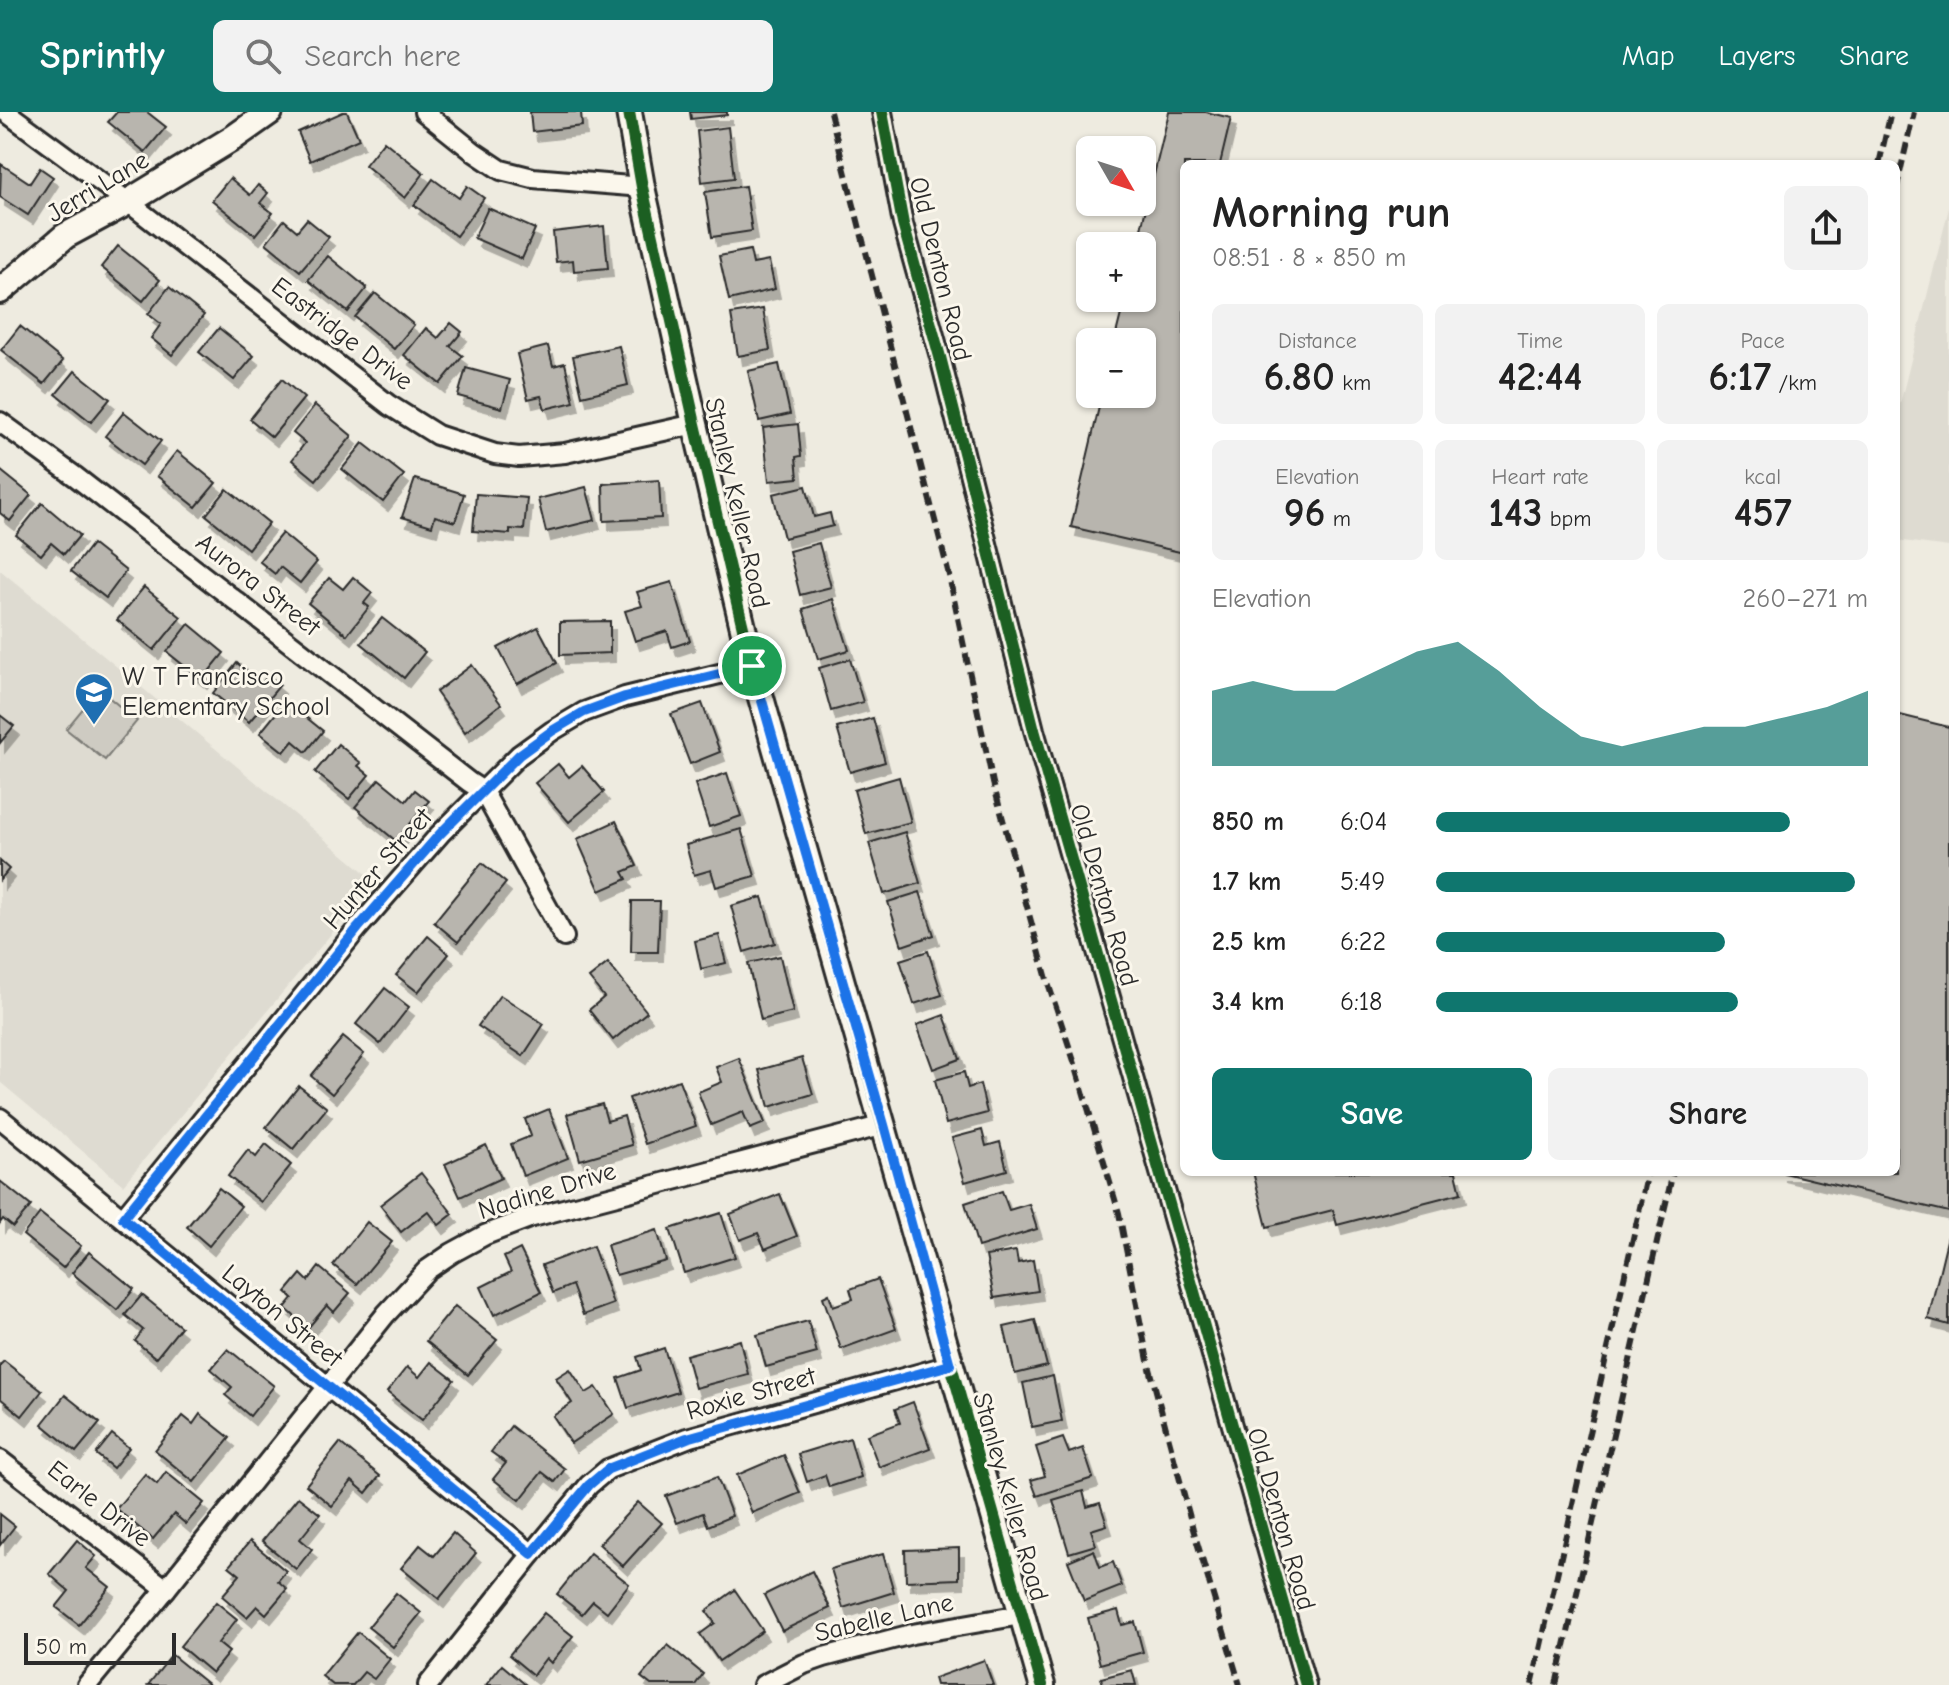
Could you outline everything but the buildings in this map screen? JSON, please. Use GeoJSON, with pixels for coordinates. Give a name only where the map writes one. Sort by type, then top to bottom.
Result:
{"type":"FeatureCollection","features":[{"type":"Feature","properties":{"kind":"street","name":"Eastridge Drive"},"geometry":{"type":"LineString","coordinates":[[6,112],[128,202],[389,405],[437,435],[495,454],[519,457],[565,453],[695,424]]}},
{"type":"Feature","properties":{"kind":"street","name":"Jerri Lane"},"geometry":{"type":"LineString","coordinates":[[0,291],[65,236],[128,202],[270,112]]}},
{"type":"Feature","properties":{"kind":"street"},"geometry":{"type":"LineString","coordinates":[[424,112],[501,170],[533,178],[642,187]]}},
{"type":"Feature","properties":{"kind":"street","name":"Stanley Keller Road"},"geometry":{"type":"LineString","coordinates":[[629,112],[642,187],[752,666],[1042,1685]]}},
{"type":"Feature","properties":{"kind":"street","name":"Old Denton Road"},"geometry":{"type":"LineString","coordinates":[[882,112],[903,224],[940,357],[1034,730],[1306,1685]]}},
{"type":"Feature","properties":{"kind":"street","name":"Aurora Street"},"geometry":{"type":"LineString","coordinates":[[0,422],[76,477],[483,791]]}},
{"type":"Feature","properties":{"kind":"street","name":"Hunter Street"},"geometry":{"type":"LineString","coordinates":[[123,1218],[358,928],[440,834],[519,755],[584,712],[625,697],[752,666]]}},
{"type":"Feature","properties":{"kind":"street"},"geometry":{"type":"LineString","coordinates":[[483,791],[564,937]]}},
{"type":"Feature","properties":{"kind":"street","name":"Layton Street"},"geometry":{"type":"LineString","coordinates":[[0,1118],[532,1554]]}},
{"type":"Feature","properties":{"kind":"street","name":"Nadine Drive"},"geometry":{"type":"LineString","coordinates":[[87,1685],[386,1314],[427,1270],[485,1235],[529,1218],[884,1125]]}},
{"type":"Feature","properties":{"kind":"street","name":"Roxie Street"},"geometry":{"type":"LineString","coordinates":[[428,1685],[589,1485],[608,1469],[687,1438],[950,1365]]}},
{"type":"Feature","properties":{"kind":"street","name":"Earle Drive"},"geometry":{"type":"LineString","coordinates":[[0,1460],[166,1589]]}},
{"type":"Feature","properties":{"kind":"street","name":"Sabelle Lane"},"geometry":{"type":"LineString","coordinates":[[763,1685],[824,1657],[912,1634],[1021,1615]]}},
{"type":"Feature","properties":{"kind":"shaded area"},"geometry":{"type":"Polygon","coordinates":[[[1949,208],[1949,547],[1900,541],[1900,404],[1949,208]]]}},
{"type":"Feature","properties":{"kind":"shaded area","name":"W T Francisco Elementary School"},"geometry":{"type":"Polygon","coordinates":[[[0,570],[375,881],[123,1185],[0,1082],[0,570]]]}},
{"type":"Feature","properties":{"kind":"shaded area"},"geometry":{"type":"Polygon","coordinates":[[[99,689],[137,721],[105,760],[66,729],[99,689]]]}},
{"type":"Feature","properties":{"kind":"railway"},"geometry":{"type":"LineString","coordinates":[[830,112],[948,571],[993,783],[1048,983],[1119,1213],[1148,1361],[1193,1529],[1240,1685]]}},
{"type":"Feature","properties":{"kind":"railway"},"geometry":{"type":"LineString","coordinates":[[1880,160],[1891,112]]}},
{"type":"Feature","properties":{"kind":"railway"},"geometry":{"type":"LineString","coordinates":[[1900,173],[1914,112]]}},
{"type":"Feature","properties":{"kind":"railway"},"geometry":{"type":"LineString","coordinates":[[1532,1685],[1647,1176]]}},
{"type":"Feature","properties":{"kind":"railway"},"geometry":{"type":"LineString","coordinates":[[1556,1685],[1672,1176]]}},
{"type":"Feature","properties":{"kind":"cycle path"},"geometry":{"type":"LineString","coordinates":[[629,112],[642,187],[752,666],[1042,1685]]}},
{"type":"Feature","properties":{"kind":"cycle path"},"geometry":{"type":"LineString","coordinates":[[882,112],[903,224],[940,357],[1034,730],[1306,1685]]}},
{"type":"Feature","properties":{"kind":"place","name":"W T Francisco Elementary School"},"geometry":{"type":"Point","coordinates":[94,726]}},
{"type":"Feature","properties":{"kind":"route"},"geometry":{"type":"LineString","coordinates":[[752,666],[950,1365],[687,1438],[608,1469],[589,1485],[532,1554],[123,1218],[358,928],[440,834],[519,755],[584,712],[625,697],[752,666]]}}]}
